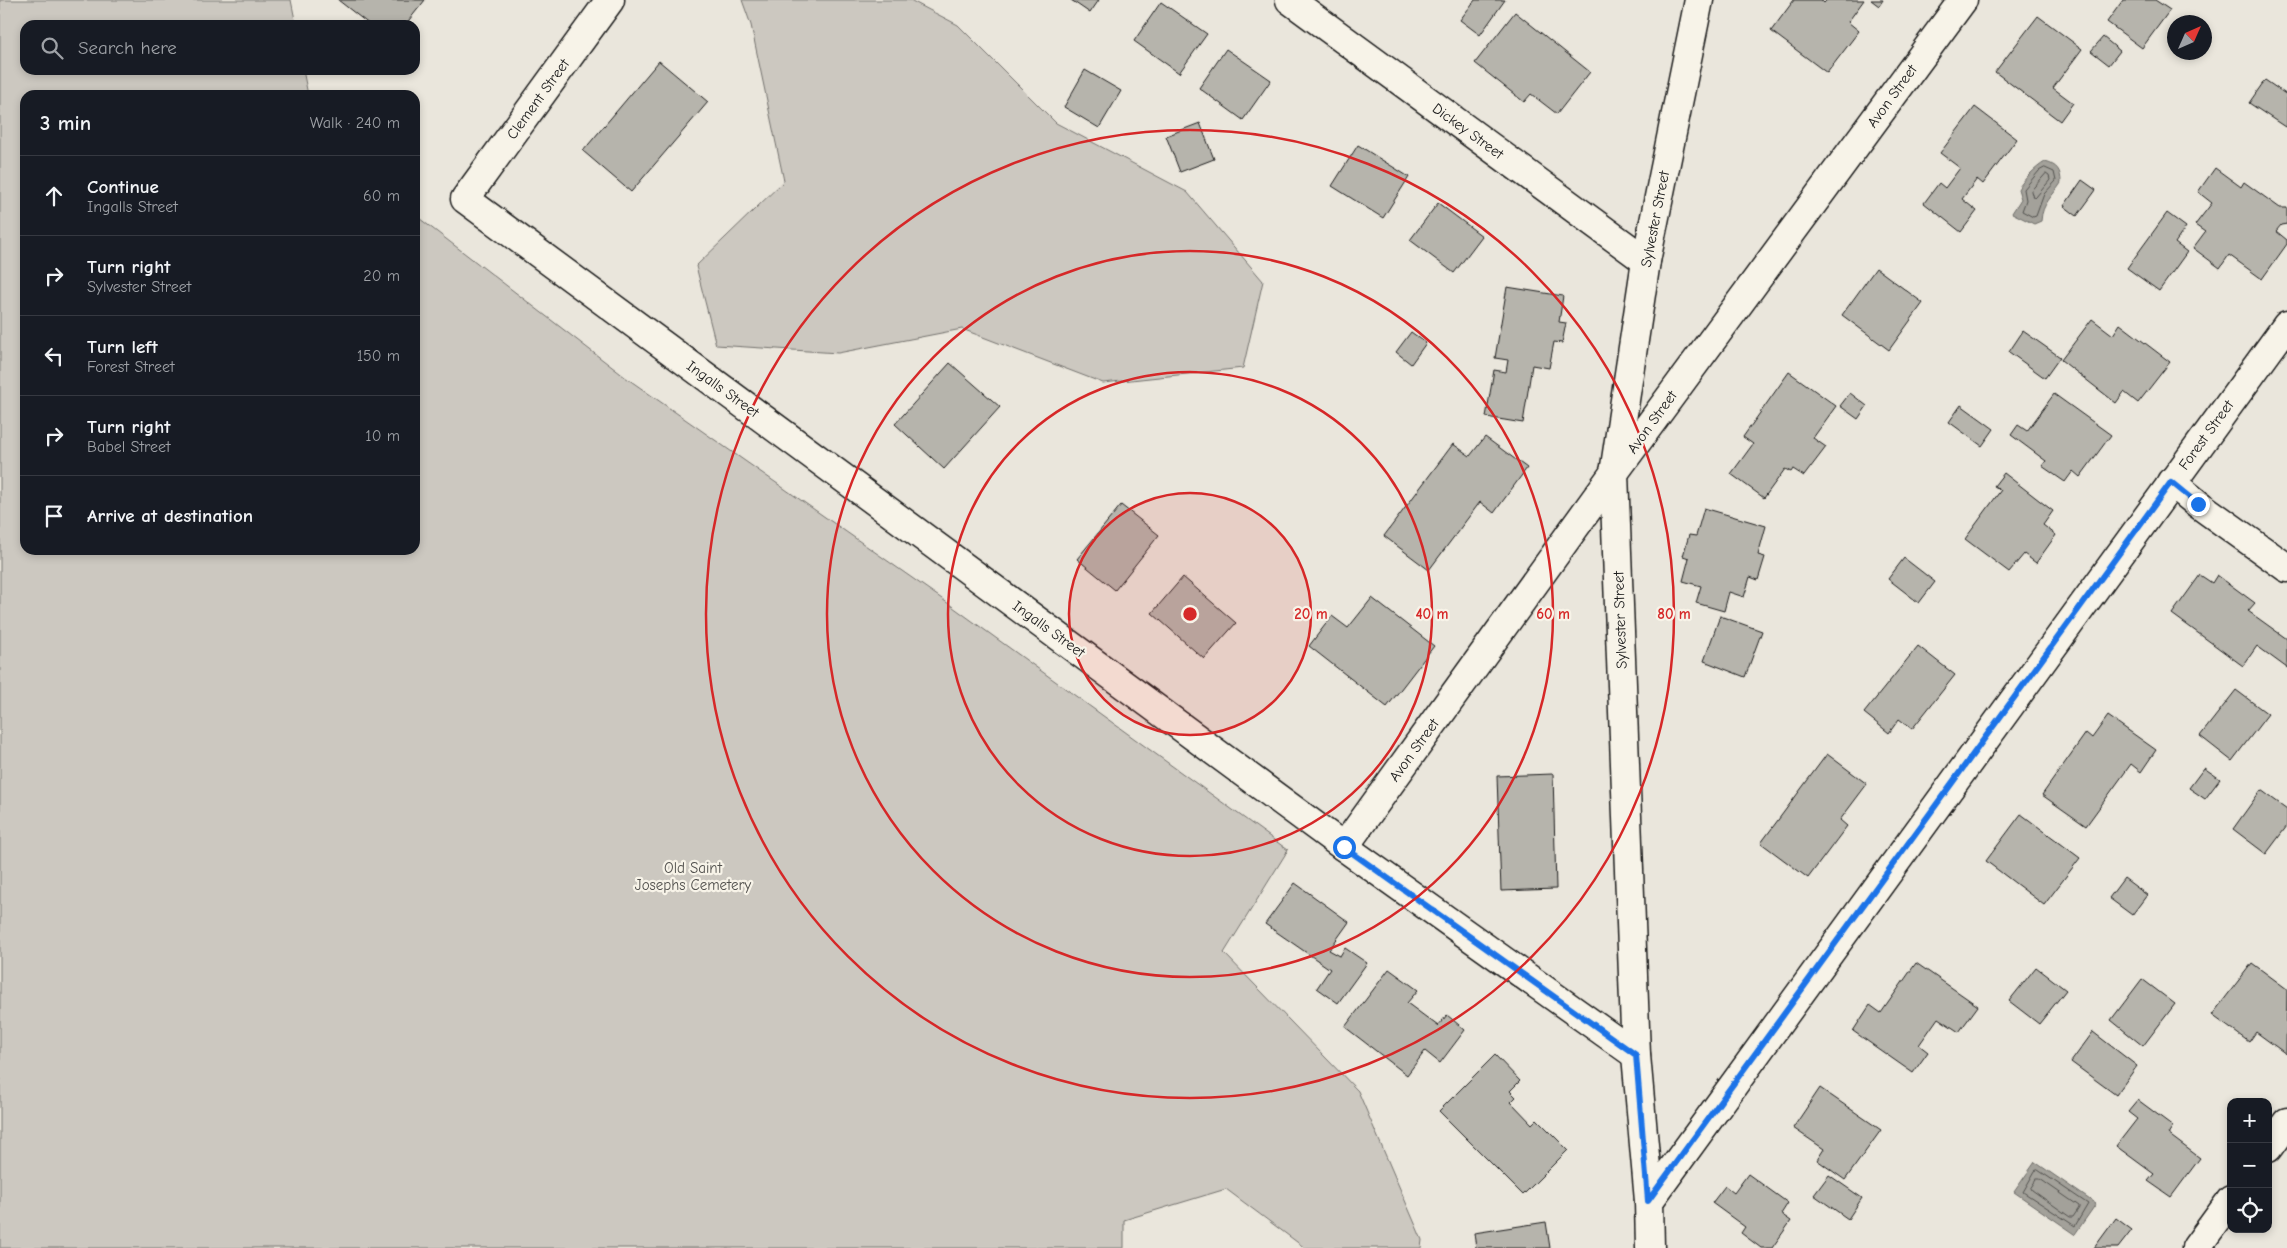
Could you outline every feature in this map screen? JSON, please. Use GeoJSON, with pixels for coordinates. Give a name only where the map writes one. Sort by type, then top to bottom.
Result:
{"type":"FeatureCollection","features":[{"type":"Feature","properties":{"kind":"street","name":"Clement Street"},"geometry":{"type":"LineString","coordinates":[[465,199],[610,0]]}},
{"type":"Feature","properties":{"kind":"street","name":"Dickey Street"},"geometry":{"type":"LineString","coordinates":[[1290,0],[1646,261]]}},
{"type":"Feature","properties":{"kind":"street","name":"Sylvester Street"},"geometry":{"type":"LineString","coordinates":[[1650,1248],[1636,1055],[1614,473],[1646,261],[1699,0]]}},
{"type":"Feature","properties":{"kind":"street","name":"Avon Street"},"geometry":{"type":"LineString","coordinates":[[1344,847],[1614,473],[1963,0]]}},
{"type":"Feature","properties":{"kind":"street","name":"Ingalls Street"},"geometry":{"type":"LineString","coordinates":[[465,199],[1344,847],[1636,1055]]}},
{"type":"Feature","properties":{"kind":"street","name":"Forest Street"},"geometry":{"type":"LineString","coordinates":[[1648,1201],[2287,325]]}},
{"type":"Feature","properties":{"kind":"street"},"geometry":{"type":"LineString","coordinates":[[2171,482],[2198,504],[2287,568]]}},
{"type":"Feature","properties":{"kind":"street"},"geometry":{"type":"LineString","coordinates":[[2272,1143],[2287,1122]]}},
{"type":"Feature","properties":{"kind":"street"},"geometry":{"type":"LineString","coordinates":[[2196,1248],[2227,1205]]}},
{"type":"Feature","properties":{"kind":"green space","name":"Old Saint Josephs Cemetery"},"geometry":{"type":"Polygon","coordinates":[[[0,0],[291,0],[295,20],[20,20],[20,75],[304,75],[307,90],[20,90],[20,555],[420,555],[420,219],[625,377],[942,599],[1288,850],[1224,953],[1358,1091],[1422,1240],[1421,1248],[1305,1248],[1226,1189],[1124,1220],[1124,1248],[0,1248],[0,0]]]}},
{"type":"Feature","properties":{"kind":"green space"},"geometry":{"type":"Polygon","coordinates":[[[742,0],[910,0],[958,25],[1056,123],[1187,192],[1263,281],[1243,368],[1103,383],[962,329],[838,353],[716,345],[696,266],[784,181],[751,25],[742,0]]]}},
{"type":"Feature","properties":{"kind":"water"},"geometry":{"type":"Polygon","coordinates":[[[2045,162],[2057,169],[2061,183],[2043,209],[2041,221],[2034,224],[2012,213],[2021,199],[2018,189],[2020,185],[2034,170],[2045,162]]]}},
{"type":"Feature","properties":{"kind":"water"},"geometry":{"type":"Polygon","coordinates":[[[2035,1162],[2096,1204],[2075,1234],[2014,1192],[2035,1162]]]}},
{"type":"Feature","properties":{"kind":"building"},"geometry":{"type":"Polygon","coordinates":[[[338,0],[425,0],[409,20],[364,20],[338,0]]]}},
{"type":"Feature","properties":{"kind":"building"},"geometry":{"type":"Polygon","coordinates":[[[1071,0],[1099,0],[1090,13],[1071,0]]]}},
{"type":"Feature","properties":{"kind":"building"},"geometry":{"type":"Polygon","coordinates":[[[1475,0],[1505,0],[1480,35],[1460,20],[1475,0]]]}},
{"type":"Feature","properties":{"kind":"building"},"geometry":{"type":"Polygon","coordinates":[[[1794,0],[1821,0],[1824,3],[1827,0],[1864,0],[1848,22],[1859,31],[1827,73],[1771,31],[1794,0]]]}},
{"type":"Feature","properties":{"kind":"building"},"geometry":{"type":"Polygon","coordinates":[[[1871,0],[1883,0],[1879,6],[1871,0]]]}},
{"type":"Feature","properties":{"kind":"building"},"geometry":{"type":"Polygon","coordinates":[[[2123,0],[2155,0],[2170,10],[2142,48],[2107,22],[2123,0]]]}},
{"type":"Feature","properties":{"kind":"building"},"geometry":{"type":"Polygon","coordinates":[[[1161,2],[1207,34],[1179,73],[1134,41],[1161,2]]]}},
{"type":"Feature","properties":{"kind":"building"},"geometry":{"type":"Polygon","coordinates":[[[1515,12],[1590,72],[1557,114],[1531,94],[1524,102],[1475,63],[1515,12]]]}},
{"type":"Feature","properties":{"kind":"building"},"geometry":{"type":"Polygon","coordinates":[[[2038,16],[2082,49],[2053,88],[2073,103],[2060,121],[1995,72],[2038,16]]]}},
{"type":"Feature","properties":{"kind":"building"},"geometry":{"type":"Polygon","coordinates":[[[2103,37],[2120,51],[2109,65],[2091,51],[2103,37]]]}},
{"type":"Feature","properties":{"kind":"building"},"geometry":{"type":"Polygon","coordinates":[[[1226,49],[1271,80],[1243,120],[1199,88],[1226,49]]]}},
{"type":"Feature","properties":{"kind":"building"},"geometry":{"type":"Polygon","coordinates":[[[659,61],[708,102],[631,192],[583,151],[659,61]]]}},
{"type":"Feature","properties":{"kind":"building"},"geometry":{"type":"Polygon","coordinates":[[[1085,70],[1121,91],[1099,128],[1064,107],[1085,70]]]}},
{"type":"Feature","properties":{"kind":"building"},"geometry":{"type":"Polygon","coordinates":[[[2265,80],[2287,95],[2287,124],[2285,127],[2249,103],[2265,80]]]}},
{"type":"Feature","properties":{"kind":"building"},"geometry":{"type":"Polygon","coordinates":[[[1975,107],[2017,139],[1983,184],[1977,179],[1962,199],[1977,211],[1961,232],[1924,203],[1939,183],[1945,188],[1960,168],[1940,153],[1975,107]]]}},
{"type":"Feature","properties":{"kind":"building"},"geometry":{"type":"Polygon","coordinates":[[[1200,123],[1214,159],[1180,172],[1166,136],[1200,123]]]}},
{"type":"Feature","properties":{"kind":"building"},"geometry":{"type":"Polygon","coordinates":[[[1358,145],[1409,177],[1383,218],[1332,186],[1358,145]]]}},
{"type":"Feature","properties":{"kind":"building"},"geometry":{"type":"Polygon","coordinates":[[[2215,168],[2241,187],[2244,182],[2280,208],[2287,208],[2287,224],[2281,225],[2276,231],[2287,240],[2287,244],[2262,279],[2229,255],[2220,268],[2193,248],[2205,232],[2195,225],[2212,203],[2198,192],[2215,168]]]}},
{"type":"Feature","properties":{"kind":"building"},"geometry":{"type":"Polygon","coordinates":[[[2082,180],[2096,190],[2077,216],[2064,206],[2082,180]]]}},
{"type":"Feature","properties":{"kind":"building"},"geometry":{"type":"Polygon","coordinates":[[[1438,203],[1482,236],[1454,273],[1410,240],[1438,203]]]}},
{"type":"Feature","properties":{"kind":"building"},"geometry":{"type":"Polygon","coordinates":[[[2167,213],[2186,227],[2175,243],[2187,252],[2159,291],[2127,268],[2167,213]]]}},
{"type":"Feature","properties":{"kind":"building"},"geometry":{"type":"Polygon","coordinates":[[[1876,268],[1923,303],[1889,350],[1842,315],[1876,268]]]}},
{"type":"Feature","properties":{"kind":"building"},"geometry":{"type":"Polygon","coordinates":[[[1507,287],[1563,296],[1559,322],[1566,323],[1562,343],[1554,342],[1549,368],[1532,365],[1523,423],[1486,417],[1494,370],[1506,372],[1508,360],[1495,358],[1507,287]]]}},
{"type":"Feature","properties":{"kind":"building"},"geometry":{"type":"Polygon","coordinates":[[[2092,319],[2113,335],[2120,324],[2170,362],[2138,403],[2124,392],[2116,403],[2061,360],[2092,319]]]}},
{"type":"Feature","properties":{"kind":"building"},"geometry":{"type":"Polygon","coordinates":[[[2023,331],[2060,357],[2045,378],[2009,352],[2023,331]]]}},
{"type":"Feature","properties":{"kind":"building"},"geometry":{"type":"Polygon","coordinates":[[[1411,332],[1426,343],[1411,364],[1396,352],[1411,332]]]}},
{"type":"Feature","properties":{"kind":"building"},"geometry":{"type":"Polygon","coordinates":[[[950,363],[1000,407],[944,469],[895,424],[950,363]]]}},
{"type":"Feature","properties":{"kind":"building"},"geometry":{"type":"Polygon","coordinates":[[[1789,372],[1836,406],[1813,438],[1826,447],[1804,476],[1793,469],[1791,472],[1785,469],[1764,498],[1731,474],[1753,444],[1743,437],[1789,372]]]}},
{"type":"Feature","properties":{"kind":"building"},"geometry":{"type":"Polygon","coordinates":[[[1850,393],[1867,406],[1858,419],[1840,406],[1850,393]]]}},
{"type":"Feature","properties":{"kind":"building"},"geometry":{"type":"Polygon","coordinates":[[[2054,394],[2111,435],[2080,477],[2073,471],[2065,482],[2042,466],[2046,461],[2011,435],[2018,425],[2027,431],[2054,394]]]}},
{"type":"Feature","properties":{"kind":"building"},"geometry":{"type":"Polygon","coordinates":[[[1961,405],[1994,429],[1982,446],[1949,422],[1961,405]]]}},
{"type":"Feature","properties":{"kind":"building"},"geometry":{"type":"Polygon","coordinates":[[[1485,437],[1527,468],[1494,513],[1480,502],[1429,570],[1384,536],[1453,444],[1470,456],[1485,437]]]}},
{"type":"Feature","properties":{"kind":"building"},"geometry":{"type":"Polygon","coordinates":[[[2004,473],[2053,511],[2043,525],[2056,535],[2036,563],[2024,554],[2009,572],[1965,539],[2001,490],[1994,486],[2004,473]]]}},
{"type":"Feature","properties":{"kind":"building"},"geometry":{"type":"Polygon","coordinates":[[[1121,505],[1159,535],[1115,590],[1077,559],[1121,505]]]}},
{"type":"Feature","properties":{"kind":"building"},"geometry":{"type":"Polygon","coordinates":[[[1704,508],[1766,526],[1758,555],[1765,557],[1758,580],[1750,577],[1744,597],[1729,592],[1724,611],[1696,603],[1701,586],[1683,581],[1689,558],[1683,556],[1689,535],[1696,536],[1704,508]]]}},
{"type":"Feature","properties":{"kind":"building"},"geometry":{"type":"Polygon","coordinates":[[[1904,558],[1935,582],[1919,603],[1888,579],[1904,558]]]}},
{"type":"Feature","properties":{"kind":"building"},"geometry":{"type":"Polygon","coordinates":[[[2200,575],[2212,583],[2217,575],[2255,603],[2248,611],[2287,639],[2287,668],[2257,646],[2243,666],[2172,614],[2200,575]]]}},
{"type":"Feature","properties":{"kind":"building"},"geometry":{"type":"Polygon","coordinates":[[[1183,577],[1236,623],[1204,659],[1152,613],[1183,577]]]}},
{"type":"Feature","properties":{"kind":"building"},"geometry":{"type":"Polygon","coordinates":[[[1372,598],[1434,646],[1387,707],[1309,646],[1332,616],[1348,628],[1372,598]]]}},
{"type":"Feature","properties":{"kind":"building"},"geometry":{"type":"Polygon","coordinates":[[[1720,616],[1762,631],[1745,677],[1704,661],[1720,616]]]}},
{"type":"Feature","properties":{"kind":"building"},"geometry":{"type":"Polygon","coordinates":[[[1918,646],[1955,675],[1912,729],[1899,719],[1889,733],[1864,713],[1918,646]]]}},
{"type":"Feature","properties":{"kind":"building"},"geometry":{"type":"Polygon","coordinates":[[[2236,690],[2268,714],[2232,761],[2200,736],[2236,690]]]}},
{"type":"Feature","properties":{"kind":"building"},"geometry":{"type":"Polygon","coordinates":[[[2108,716],[2156,750],[2141,772],[2131,764],[2086,826],[2042,795],[2086,733],[2092,738],[2108,716]]]}},
{"type":"Feature","properties":{"kind":"building"},"geometry":{"type":"Polygon","coordinates":[[[1827,754],[1867,784],[1840,820],[1847,826],[1808,878],[1761,843],[1827,754]]]}},
{"type":"Feature","properties":{"kind":"building"},"geometry":{"type":"Polygon","coordinates":[[[2204,768],[2220,779],[2205,799],[2189,788],[2204,768]]]}},
{"type":"Feature","properties":{"kind":"building"},"geometry":{"type":"Polygon","coordinates":[[[1553,774],[1556,889],[1501,891],[1497,776],[1553,774]]]}},
{"type":"Feature","properties":{"kind":"building"},"geometry":{"type":"Polygon","coordinates":[[[2261,790],[2287,809],[2287,826],[2266,854],[2233,829],[2261,790]]]}},
{"type":"Feature","properties":{"kind":"building"},"geometry":{"type":"Polygon","coordinates":[[[2021,814],[2080,858],[2044,905],[1986,861],[2021,814]]]}},
{"type":"Feature","properties":{"kind":"building"},"geometry":{"type":"Polygon","coordinates":[[[2124,878],[2147,895],[2132,915],[2109,898],[2124,878]]]}},
{"type":"Feature","properties":{"kind":"building"},"geometry":{"type":"Polygon","coordinates":[[[1295,883],[1349,922],[1329,950],[1340,956],[1345,948],[1367,963],[1338,1003],[1317,988],[1330,969],[1265,924],[1295,883]]]}},
{"type":"Feature","properties":{"kind":"building"},"geometry":{"type":"Polygon","coordinates":[[[1916,963],[1978,1006],[1959,1032],[1938,1018],[1919,1045],[1928,1052],[1913,1073],[1853,1031],[1870,1005],[1881,1013],[1916,963]]]}},
{"type":"Feature","properties":{"kind":"building"},"geometry":{"type":"Polygon","coordinates":[[[2252,963],[2287,989],[2286,1054],[2256,1032],[2249,1042],[2212,1015],[2252,963]]]}},
{"type":"Feature","properties":{"kind":"building"},"geometry":{"type":"Polygon","coordinates":[[[2036,967],[2066,990],[2039,1024],[2009,1001],[2036,967]]]}},
{"type":"Feature","properties":{"kind":"building"},"geometry":{"type":"Polygon","coordinates":[[[1389,969],[1418,990],[1407,1003],[1438,1026],[1447,1015],[1465,1030],[1440,1063],[1425,1051],[1407,1075],[1345,1027],[1389,969]]]}},
{"type":"Feature","properties":{"kind":"building"},"geometry":{"type":"Polygon","coordinates":[[[2142,979],[2175,1004],[2143,1046],[2111,1020],[2142,979]]]}},
{"type":"Feature","properties":{"kind":"building"},"geometry":{"type":"Polygon","coordinates":[[[2093,1032],[2137,1066],[2116,1095],[2071,1062],[2093,1032]]]}},
{"type":"Feature","properties":{"kind":"building"},"geometry":{"type":"Polygon","coordinates":[[[1495,1055],[1520,1081],[1510,1091],[1516,1097],[1511,1102],[1532,1124],[1537,1119],[1568,1150],[1523,1195],[1439,1111],[1495,1055]]]}},
{"type":"Feature","properties":{"kind":"building"},"geometry":{"type":"Polygon","coordinates":[[[1820,1088],[1881,1130],[1845,1180],[1817,1160],[1824,1149],[1793,1128],[1820,1088]]]}},
{"type":"Feature","properties":{"kind":"building"},"geometry":{"type":"Polygon","coordinates":[[[2138,1100],[2173,1126],[2168,1134],[2200,1158],[2171,1197],[2148,1181],[2154,1174],[2116,1146],[2137,1119],[2128,1112],[2138,1100]]]}},
{"type":"Feature","properties":{"kind":"building"},"geometry":{"type":"Polygon","coordinates":[[[1748,1174],[1788,1203],[1781,1214],[1791,1221],[1772,1248],[1761,1248],[1741,1233],[1745,1227],[1712,1203],[1725,1186],[1734,1193],[1748,1174]]]}},
{"type":"Feature","properties":{"kind":"building"},"geometry":{"type":"Polygon","coordinates":[[[1829,1175],[1862,1198],[1848,1219],[1814,1195],[1829,1175]]]}},
{"type":"Feature","properties":{"kind":"building"},"geometry":{"type":"Polygon","coordinates":[[[2116,1218],[2132,1230],[2118,1248],[2094,1248],[2116,1218]]]}},
{"type":"Feature","properties":{"kind":"building"},"geometry":{"type":"Polygon","coordinates":[[[1546,1222],[1550,1248],[1476,1248],[1474,1233],[1546,1222]]]}},
{"type":"Feature","properties":{"kind":"route"},"geometry":{"type":"LineString","coordinates":[[1344,847],[1636,1055],[1648,1201],[1772,1034],[2171,482],[2198,504]]}}]}
